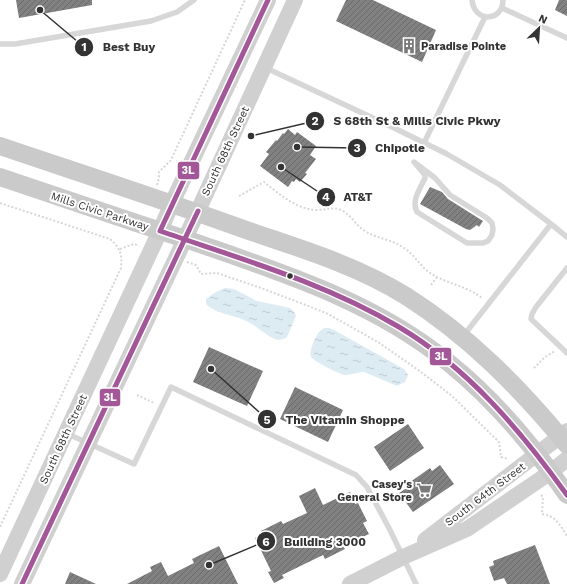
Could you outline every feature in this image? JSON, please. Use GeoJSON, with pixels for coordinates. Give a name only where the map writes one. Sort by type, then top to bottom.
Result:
{"type":"FeatureCollection","features":[{"type":"Feature","properties":{"kind":"main road"},"geometry":{"type":"LineString","coordinates":[[0,146],[172,203],[352,269],[405,296],[463,337],[514,384],[565,438]]}},
{"type":"Feature","properties":{"kind":"main road","name":"Mills Civic Parkway"},"geometry":{"type":"LineString","coordinates":[[0,177],[245,260],[320,288],[364,308],[392,323],[449,363],[473,384],[497,408],[537,455],[567,495]]}},
{"type":"Feature","properties":{"kind":"street","name":"South 68th Street"},"geometry":{"type":"LineString","coordinates":[[0,574],[268,0]]}},
{"type":"Feature","properties":{"kind":"street","name":"South 68th Street"},"geometry":{"type":"LineString","coordinates":[[22,584],[296,0]]}},
{"type":"Feature","properties":{"kind":"street","name":"South 64th Street"},"geometry":{"type":"LineString","coordinates":[[403,557],[537,455],[565,438]]}},
{"type":"Feature","properties":{"kind":"street","name":"South 64th Street"},"geometry":{"type":"LineString","coordinates":[[350,584],[403,557],[467,529],[551,472],[567,459]]}},
{"type":"Feature","properties":{"kind":"lane"},"geometry":{"type":"LineString","coordinates":[[0,44],[15,44],[151,21],[177,12],[194,0]]}},
{"type":"Feature","properties":{"kind":"lane"},"geometry":{"type":"LineString","coordinates":[[472,0],[472,6],[475,11],[479,15],[485,17],[495,15],[502,8],[503,0]]}},
{"type":"Feature","properties":{"kind":"lane"},"geometry":{"type":"LineString","coordinates":[[502,8],[567,38]]}},
{"type":"Feature","properties":{"kind":"lane"},"geometry":{"type":"LineString","coordinates":[[424,142],[485,17]]}},
{"type":"Feature","properties":{"kind":"lane"},"geometry":{"type":"LineString","coordinates":[[264,67],[424,142],[500,185],[567,237]]}},
{"type":"Feature","properties":{"kind":"lane"},"geometry":{"type":"LineString","coordinates":[[414,162],[435,178],[450,195],[487,218],[492,223],[492,235],[488,241],[467,243],[417,212],[414,207],[414,201],[425,178],[425,174],[414,162]]}},
{"type":"Feature","properties":{"kind":"lane"},"geometry":{"type":"LineString","coordinates":[[463,337],[551,224]]}},
{"type":"Feature","properties":{"kind":"lane"},"geometry":{"type":"LineString","coordinates":[[567,268],[536,307],[531,319],[567,353]]}},
{"type":"Feature","properties":{"kind":"lane"},"geometry":{"type":"LineString","coordinates":[[66,433],[134,464],[171,387],[356,475],[367,487],[416,584]]}},
{"type":"Feature","properties":{"kind":"path"},"geometry":{"type":"LineString","coordinates":[[159,178],[159,172],[171,160],[245,0]]}},
{"type":"Feature","properties":{"kind":"path"},"geometry":{"type":"LineString","coordinates":[[239,196],[264,182],[291,202],[306,208],[318,210],[336,208],[344,211],[366,232],[390,240],[403,247],[410,252],[422,266],[437,277],[472,291],[482,298]]}},
{"type":"Feature","properties":{"kind":"path"},"geometry":{"type":"LineString","coordinates":[[0,203],[110,240],[120,248],[122,259],[121,268],[0,527]]}},
{"type":"Feature","properties":{"kind":"path"},"geometry":{"type":"LineString","coordinates":[[120,248],[134,244]]}},
{"type":"Feature","properties":{"kind":"path"},"geometry":{"type":"LineString","coordinates":[[196,265],[201,274],[217,273],[328,314],[378,342],[422,372],[452,396],[499,442],[501,457],[508,458]]}},
{"type":"Feature","properties":{"kind":"path"},"geometry":{"type":"LineString","coordinates":[[431,285],[437,277]]}},
{"type":"Feature","properties":{"kind":"path"},"geometry":{"type":"LineString","coordinates":[[534,368],[545,357],[561,348]]}},
{"type":"Feature","properties":{"kind":"path"},"geometry":{"type":"LineString","coordinates":[[137,395],[162,406]]}},
{"type":"Feature","properties":{"kind":"path"},"geometry":{"type":"LineString","coordinates":[[543,497],[542,514],[551,516],[559,522],[567,536]]}},
{"type":"Feature","properties":{"kind":"water"},"geometry":{"type":"Polygon","coordinates":[[[225,288],[234,289],[257,301],[290,308],[296,316],[287,337],[281,340],[274,339],[250,323],[210,308],[206,304],[206,299],[225,288]]]}},
{"type":"Feature","properties":{"kind":"water"},"geometry":{"type":"Polygon","coordinates":[[[324,328],[334,330],[404,369],[408,375],[405,382],[397,386],[364,372],[345,375],[314,360],[310,352],[315,338],[324,328]]]}},
{"type":"Feature","properties":{"kind":"building"},"geometry":{"type":"Polygon","coordinates":[[[16,0],[92,0],[92,5],[19,18],[16,0]]]}},
{"type":"Feature","properties":{"kind":"building","name":"Paradise Pointe"},"geometry":{"type":"Polygon","coordinates":[[[346,0],[373,0],[436,30],[422,62],[336,21],[346,0]]]}},
{"type":"Feature","properties":{"kind":"building"},"geometry":{"type":"Polygon","coordinates":[[[559,0],[567,0],[567,16],[555,10],[559,0]]]}},
{"type":"Feature","properties":{"kind":"building"},"geometry":{"type":"Polygon","coordinates":[[[288,129],[295,135],[297,132],[316,146],[310,155],[316,159],[300,182],[296,179],[294,182],[292,181],[288,187],[260,166],[269,154],[266,152],[288,129]]]}},
{"type":"Feature","properties":{"kind":"building"},"geometry":{"type":"Polygon","coordinates":[[[430,187],[442,192],[448,199],[483,221],[479,227],[477,225],[470,230],[466,229],[420,204],[430,187]]]}},
{"type":"Feature","properties":{"kind":"building"},"geometry":{"type":"Polygon","coordinates":[[[209,347],[263,371],[247,406],[193,382],[209,347]]]}},
{"type":"Feature","properties":{"kind":"building"},"geometry":{"type":"Polygon","coordinates":[[[295,387],[343,410],[328,442],[280,419],[295,387]]]}},
{"type":"Feature","properties":{"kind":"building"},"geometry":{"type":"Polygon","coordinates":[[[408,424],[424,448],[390,471],[374,447],[408,424]]]}},
{"type":"Feature","properties":{"kind":"building","name":"Casey's General Store"},"geometry":{"type":"Polygon","coordinates":[[[440,465],[454,484],[413,512],[399,493],[407,488],[406,485],[430,468],[432,471],[440,465]]]}},
{"type":"Feature","properties":{"kind":"building"},"geometry":{"type":"Polygon","coordinates":[[[315,488],[323,505],[350,492],[355,504],[358,503],[367,521],[363,523],[369,534],[343,546],[345,549],[325,559],[323,555],[282,575],[284,578],[274,583],[268,572],[271,571],[255,538],[263,534],[261,531],[281,521],[283,524],[307,513],[299,496],[315,488]]]}},
{"type":"Feature","properties":{"kind":"building"},"geometry":{"type":"Polygon","coordinates":[[[535,545],[550,584],[507,584],[504,578],[494,581],[489,567],[494,565],[493,561],[535,545]]]}},
{"type":"Feature","properties":{"kind":"building"},"geometry":{"type":"Polygon","coordinates":[[[219,546],[238,584],[127,584],[152,571],[150,567],[161,562],[168,576],[194,563],[192,559],[219,546]]]}},
{"type":"Feature","properties":{"kind":"building"},"geometry":{"type":"Polygon","coordinates":[[[70,572],[96,584],[65,584],[70,572]]]}},
{"type":"Feature","properties":{"kind":"transit line","name":"3L"},"geometry":{"type":"LineString","coordinates":[[268,0],[160,231],[252,262],[342,297],[371,311],[424,343],[470,381],[492,402],[531,448],[567,495]]}},
{"type":"Feature","properties":{"kind":"transit line","name":"3L"},"geometry":{"type":"LineString","coordinates":[[22,584],[198,211]]}},
{"type":"Feature","properties":{"kind":"place","name":"Best Buy"},"geometry":{"type":"Point","coordinates":[40,10]}},
{"type":"Feature","properties":{"kind":"place","name":"Paradise Pointe"},"geometry":{"type":"Point","coordinates":[409,46]}},
{"type":"Feature","properties":{"kind":"place","name":"S 68th St & Mills Civic Pkwy"},"geometry":{"type":"Point","coordinates":[251,136]}},
{"type":"Feature","properties":{"kind":"place","name":"Chipotle"},"geometry":{"type":"Point","coordinates":[297,147]}},
{"type":"Feature","properties":{"kind":"place","name":"AT&T"},"geometry":{"type":"Point","coordinates":[281,167]}},
{"type":"Feature","properties":{"kind":"place","name":"The Vitamin Shoppe"},"geometry":{"type":"Point","coordinates":[211,369]}},
{"type":"Feature","properties":{"kind":"place","name":"Casey's General Store"},"geometry":{"type":"Point","coordinates":[424,490]}},
{"type":"Feature","properties":{"kind":"place","name":"Building 3000"},"geometry":{"type":"Point","coordinates":[209,565]}}]}
